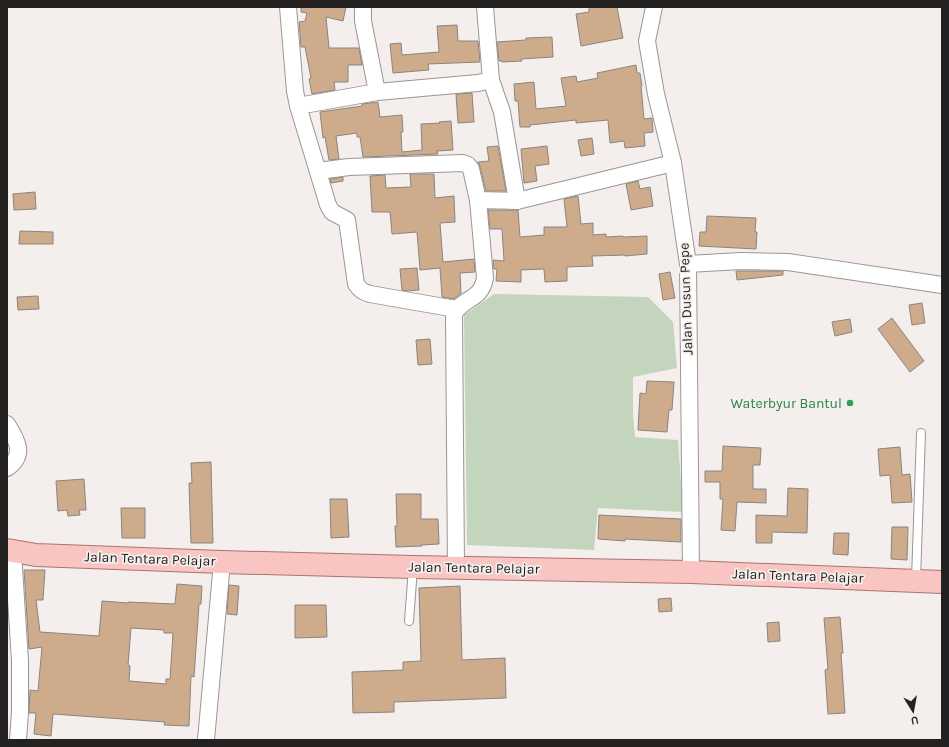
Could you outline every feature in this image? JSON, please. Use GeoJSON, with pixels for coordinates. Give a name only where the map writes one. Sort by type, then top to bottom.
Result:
{"type":"FeatureCollection","features":[{"type":"Feature","properties":{"kind":"main road","name":"Jalan Tentara Pelajar"},"geometry":{"type":"LineString","coordinates":[[10,551],[36,556],[413,567],[691,572],[942,582]]}},
{"type":"Feature","properties":{"kind":"street"},"geometry":{"type":"LineString","coordinates":[[288,7],[295,91],[298,106],[328,205],[332,212],[347,220],[356,284],[363,292],[456,309]]}},
{"type":"Feature","properties":{"kind":"street"},"geometry":{"type":"LineString","coordinates":[[363,7],[363,21],[377,92]]}},
{"type":"Feature","properties":{"kind":"street"},"geometry":{"type":"LineString","coordinates":[[485,7],[492,80],[502,112],[517,201]]}},
{"type":"Feature","properties":{"kind":"street","name":"Jalan Dusun Pepe"},"geometry":{"type":"LineString","coordinates":[[654,7],[647,41],[656,94],[673,163],[688,264],[691,572]]}},
{"type":"Feature","properties":{"kind":"street"},"geometry":{"type":"LineString","coordinates":[[298,106],[377,92],[478,83],[492,80]]}},
{"type":"Feature","properties":{"kind":"street"},"geometry":{"type":"LineString","coordinates":[[318,171],[350,167],[463,163],[468,165],[471,169],[478,200],[485,278],[484,285],[478,294],[456,309],[454,314],[456,568]]}},
{"type":"Feature","properties":{"kind":"street"},"geometry":{"type":"LineString","coordinates":[[478,200],[517,201],[673,163]]}},
{"type":"Feature","properties":{"kind":"street"},"geometry":{"type":"LineString","coordinates":[[688,264],[741,261],[788,262],[942,285]]}},
{"type":"Feature","properties":{"kind":"street"},"geometry":{"type":"LineString","coordinates":[[7,424],[14,435],[18,446],[18,455],[14,462],[7,468]]}},
{"type":"Feature","properties":{"kind":"street"},"geometry":{"type":"LineString","coordinates":[[10,551],[20,661],[20,712],[18,740]]}},
{"type":"Feature","properties":{"kind":"street"},"geometry":{"type":"LineString","coordinates":[[206,740],[222,562]]}},
{"type":"Feature","properties":{"kind":"lane"},"geometry":{"type":"LineString","coordinates":[[916,581],[921,433]]}},
{"type":"Feature","properties":{"kind":"lane"},"geometry":{"type":"LineString","coordinates":[[409,621],[413,567]]}},
{"type":"Feature","properties":{"kind":"green space"},"geometry":{"type":"Polygon","coordinates":[[[494,294],[648,297],[673,322],[677,368],[633,377],[633,416],[635,437],[678,440],[683,512],[598,508],[594,550],[467,545],[464,315],[494,294]]]}},
{"type":"Feature","properties":{"kind":"building"},"geometry":{"type":"Polygon","coordinates":[[[301,7],[346,7],[343,21],[326,17],[329,48],[359,48],[362,65],[348,65],[348,82],[334,82],[335,90],[312,94],[309,79],[311,78],[305,47],[301,47],[299,22],[305,21],[307,13],[301,12],[301,7]]]}},
{"type":"Feature","properties":{"kind":"building"},"geometry":{"type":"Polygon","coordinates":[[[589,7],[617,7],[623,38],[581,46],[576,14],[589,12],[589,7]]]}},
{"type":"Feature","properties":{"kind":"building"},"geometry":{"type":"Polygon","coordinates":[[[457,25],[458,41],[478,41],[480,62],[428,64],[429,70],[393,73],[390,44],[401,43],[402,55],[439,52],[437,26],[457,25]]]}},
{"type":"Feature","properties":{"kind":"building"},"geometry":{"type":"Polygon","coordinates":[[[552,37],[553,57],[521,59],[522,61],[499,61],[497,42],[526,40],[526,38],[552,37]]]}},
{"type":"Feature","properties":{"kind":"building"},"geometry":{"type":"Polygon","coordinates":[[[636,65],[637,73],[640,73],[642,86],[644,119],[652,118],[653,132],[644,133],[645,146],[625,148],[624,141],[610,143],[608,120],[576,123],[576,120],[530,125],[530,127],[520,127],[518,101],[515,101],[514,84],[534,82],[536,109],[566,106],[561,78],[576,76],[577,82],[598,78],[597,73],[636,65]]]}},
{"type":"Feature","properties":{"kind":"building"},"geometry":{"type":"Polygon","coordinates":[[[472,93],[474,122],[458,123],[456,94],[472,93]]]}},
{"type":"Feature","properties":{"kind":"building"},"geometry":{"type":"Polygon","coordinates":[[[378,102],[380,117],[402,115],[402,152],[422,150],[421,124],[451,121],[453,150],[437,151],[438,154],[363,157],[360,137],[357,137],[357,133],[336,136],[339,159],[329,160],[325,137],[323,138],[320,112],[362,106],[362,104],[378,102]]]}},
{"type":"Feature","properties":{"kind":"building"},"geometry":{"type":"Polygon","coordinates":[[[592,138],[594,154],[581,156],[578,140],[592,138]]]}},
{"type":"Feature","properties":{"kind":"building"},"geometry":{"type":"Polygon","coordinates":[[[498,146],[506,191],[486,191],[478,162],[489,161],[487,147],[498,146]]]}},
{"type":"Feature","properties":{"kind":"building"},"geometry":{"type":"Polygon","coordinates":[[[547,146],[549,164],[535,166],[537,181],[524,183],[521,149],[547,146]]]}},
{"type":"Feature","properties":{"kind":"building"},"geometry":{"type":"Polygon","coordinates":[[[410,174],[434,174],[435,198],[454,196],[455,222],[440,223],[443,262],[474,259],[475,272],[460,273],[461,293],[454,299],[442,297],[440,268],[420,270],[417,232],[392,234],[390,212],[372,212],[370,176],[385,175],[386,188],[411,187],[410,174]]]}},
{"type":"Feature","properties":{"kind":"building"},"geometry":{"type":"Polygon","coordinates":[[[343,177],[343,181],[331,183],[330,179],[343,177]]]}},
{"type":"Feature","properties":{"kind":"building"},"geometry":{"type":"Polygon","coordinates":[[[638,181],[640,189],[650,187],[653,206],[631,210],[626,184],[638,181]]]}},
{"type":"Feature","properties":{"kind":"building"},"geometry":{"type":"Polygon","coordinates":[[[35,192],[36,209],[14,210],[13,194],[35,192]]]}},
{"type":"Feature","properties":{"kind":"building"},"geometry":{"type":"Polygon","coordinates":[[[578,196],[581,224],[593,223],[593,235],[606,234],[606,237],[647,236],[647,254],[592,256],[593,266],[567,267],[567,281],[545,282],[544,269],[521,270],[521,282],[496,281],[497,269],[494,269],[493,260],[504,261],[502,229],[490,229],[488,210],[518,210],[520,237],[544,235],[544,227],[567,227],[564,199],[578,196]]]}},
{"type":"Feature","properties":{"kind":"building"},"geometry":{"type":"Polygon","coordinates":[[[707,216],[756,218],[756,249],[699,246],[700,232],[706,232],[707,216]]]}},
{"type":"Feature","properties":{"kind":"building"},"geometry":{"type":"Polygon","coordinates":[[[20,231],[53,232],[53,244],[19,244],[20,231]]]}},
{"type":"Feature","properties":{"kind":"building"},"geometry":{"type":"Polygon","coordinates":[[[417,268],[419,290],[402,290],[400,269],[417,268]]]}},
{"type":"Feature","properties":{"kind":"building"},"geometry":{"type":"Polygon","coordinates":[[[736,271],[783,271],[783,275],[737,280],[736,271]]]}},
{"type":"Feature","properties":{"kind":"building"},"geometry":{"type":"Polygon","coordinates":[[[670,272],[675,298],[663,300],[659,274],[670,272]]]}},
{"type":"Feature","properties":{"kind":"building"},"geometry":{"type":"Polygon","coordinates":[[[38,296],[39,309],[18,310],[17,297],[38,296]]]}},
{"type":"Feature","properties":{"kind":"building"},"geometry":{"type":"Polygon","coordinates":[[[922,303],[925,323],[912,325],[909,305],[922,303]]]}},
{"type":"Feature","properties":{"kind":"building"},"geometry":{"type":"Polygon","coordinates":[[[892,318],[924,361],[910,372],[878,329],[892,318]]]}},
{"type":"Feature","properties":{"kind":"building"},"geometry":{"type":"Polygon","coordinates":[[[850,319],[852,332],[835,336],[832,322],[850,319]]]}},
{"type":"Feature","properties":{"kind":"building"},"geometry":{"type":"Polygon","coordinates":[[[430,339],[432,364],[418,365],[416,340],[430,339]]]}},
{"type":"Feature","properties":{"kind":"building"},"geometry":{"type":"Polygon","coordinates":[[[647,381],[674,382],[672,410],[669,410],[667,432],[638,430],[640,393],[646,394],[647,381]]]}},
{"type":"Feature","properties":{"kind":"building"},"geometry":{"type":"Polygon","coordinates":[[[723,446],[761,448],[760,465],[753,465],[753,489],[766,489],[766,503],[737,502],[735,531],[721,530],[723,499],[720,499],[720,482],[705,482],[705,471],[722,471],[723,446]]]}},
{"type":"Feature","properties":{"kind":"building"},"geometry":{"type":"Polygon","coordinates":[[[900,447],[902,475],[910,474],[912,502],[892,503],[890,475],[880,476],[878,449],[900,447]]]}},
{"type":"Feature","properties":{"kind":"building"},"geometry":{"type":"Polygon","coordinates":[[[211,462],[213,543],[191,543],[189,483],[192,483],[191,463],[211,462]]]}},
{"type":"Feature","properties":{"kind":"building"},"geometry":{"type":"Polygon","coordinates":[[[84,479],[86,510],[79,510],[80,515],[68,516],[67,510],[58,511],[56,481],[84,479]]]}},
{"type":"Feature","properties":{"kind":"building"},"geometry":{"type":"Polygon","coordinates":[[[788,488],[808,489],[807,533],[772,532],[772,543],[756,543],[756,515],[787,516],[788,488]]]}},
{"type":"Feature","properties":{"kind":"building"},"geometry":{"type":"Polygon","coordinates":[[[396,494],[421,494],[421,519],[438,519],[439,544],[396,547],[396,494]]]}},
{"type":"Feature","properties":{"kind":"building"},"geometry":{"type":"Polygon","coordinates":[[[330,499],[347,499],[349,537],[331,538],[330,499]]]}},
{"type":"Feature","properties":{"kind":"building"},"geometry":{"type":"Polygon","coordinates":[[[121,508],[145,508],[145,538],[122,538],[121,508]]]}},
{"type":"Feature","properties":{"kind":"building"},"geometry":{"type":"Polygon","coordinates":[[[599,515],[681,519],[681,542],[598,539],[599,515]]]}},
{"type":"Feature","properties":{"kind":"building"},"geometry":{"type":"Polygon","coordinates":[[[892,527],[908,527],[907,560],[891,559],[892,527]]]}},
{"type":"Feature","properties":{"kind":"building"},"geometry":{"type":"Polygon","coordinates":[[[834,533],[849,533],[848,555],[833,554],[834,533]]]}},
{"type":"Feature","properties":{"kind":"building"},"geometry":{"type":"Polygon","coordinates":[[[24,570],[45,570],[43,600],[36,600],[40,632],[99,636],[102,601],[175,604],[177,584],[202,586],[201,604],[199,604],[194,677],[191,676],[189,726],[164,725],[165,722],[53,714],[51,736],[34,734],[36,713],[29,713],[30,690],[38,691],[42,647],[29,649],[24,570]],[[131,628],[128,665],[130,666],[129,681],[166,684],[166,679],[170,679],[173,633],[164,633],[164,630],[131,628]]]}},
{"type":"Feature","properties":{"kind":"building"},"geometry":{"type":"Polygon","coordinates":[[[229,585],[239,586],[237,615],[227,614],[229,585]]]}},
{"type":"Feature","properties":{"kind":"building"},"geometry":{"type":"Polygon","coordinates":[[[460,586],[462,660],[505,658],[506,698],[394,702],[394,712],[353,713],[352,672],[403,670],[403,662],[421,661],[419,588],[460,586]]]}},
{"type":"Feature","properties":{"kind":"building"},"geometry":{"type":"Polygon","coordinates":[[[671,598],[672,611],[659,612],[658,599],[671,598]]]}},
{"type":"Feature","properties":{"kind":"building"},"geometry":{"type":"Polygon","coordinates":[[[295,605],[326,605],[327,637],[295,638],[295,605]]]}},
{"type":"Feature","properties":{"kind":"building"},"geometry":{"type":"Polygon","coordinates":[[[840,617],[845,713],[828,714],[825,670],[828,669],[824,618],[840,617]]]}},
{"type":"Feature","properties":{"kind":"building"},"geometry":{"type":"Polygon","coordinates":[[[779,622],[780,641],[768,642],[767,623],[779,622]]]}},
{"type":"Feature","properties":{"kind":"place","name":"Waterbyur Bantul"},"geometry":{"type":"Point","coordinates":[850,403]}}]}
